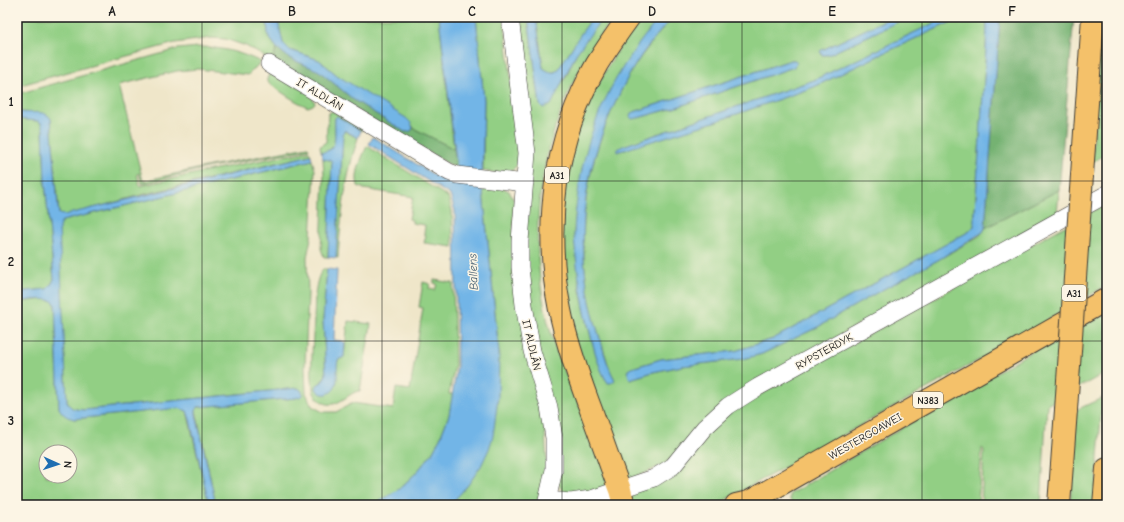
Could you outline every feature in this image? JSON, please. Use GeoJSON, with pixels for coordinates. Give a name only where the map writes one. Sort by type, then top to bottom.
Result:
{"type":"FeatureCollection","features":[{"type":"Feature","properties":{"kind":"highway","name":"A31"},"geometry":{"type":"LineString","coordinates":[[622,498],[582,386],[560,311],[554,277],[551,221],[555,185],[561,156],[572,119],[583,92],[597,65],[629,17]]}},
{"type":"Feature","properties":{"kind":"highway","name":"A31"},"geometry":{"type":"LineString","coordinates":[[1059,505],[1092,17]]}},
{"type":"Feature","properties":{"kind":"highway","name":"WESTERGOAWEI"},"geometry":{"type":"LineString","coordinates":[[744,504],[1107,299]]}},
{"type":"Feature","properties":{"kind":"highway"},"geometry":{"type":"LineString","coordinates":[[1104,505],[1107,469]]}},
{"type":"Feature","properties":{"kind":"street","name":"IT ALDLÂN"},"geometry":{"type":"LineString","coordinates":[[510,17],[527,158],[520,241],[520,267],[524,305],[532,351],[549,407],[554,438],[554,470],[547,502]]}},
{"type":"Feature","properties":{"kind":"street","name":"IT ALDLÂN"},"geometry":{"type":"LineString","coordinates":[[269,64],[441,168],[457,174],[525,183]]}},
{"type":"Feature","properties":{"kind":"street","name":"RYPSTERDYK"},"geometry":{"type":"LineString","coordinates":[[547,502],[622,498],[673,466],[704,428],[728,406],[758,387],[1107,194]]}},
{"type":"Feature","properties":{"kind":"green space"},"geometry":{"type":"Polygon","coordinates":[[[17,17],[267,17],[268,36],[277,48],[272,61],[246,46],[225,39],[211,38],[175,43],[17,86],[17,17]]]}},
{"type":"Feature","properties":{"kind":"green space"},"geometry":{"type":"Polygon","coordinates":[[[277,17],[439,17],[454,149],[413,128],[413,126],[338,76],[319,60],[290,50],[283,43],[277,17]]]}},
{"type":"Feature","properties":{"kind":"green space"},"geometry":{"type":"Polygon","coordinates":[[[476,17],[504,17],[520,160],[513,170],[504,173],[483,171],[484,100],[476,17]]]}},
{"type":"Feature","properties":{"kind":"green space"},"geometry":{"type":"Polygon","coordinates":[[[518,17],[528,17],[540,105],[543,107],[565,79],[576,54],[603,17],[614,17],[589,54],[568,93],[553,135],[543,177],[538,221],[539,265],[545,309],[557,352],[613,487],[602,490],[566,494],[563,492],[559,484],[527,275],[518,17]]]}},
{"type":"Feature","properties":{"kind":"green space"},"geometry":{"type":"Polygon","coordinates":[[[536,17],[593,17],[558,70],[554,72],[543,68],[536,17]]]}},
{"type":"Feature","properties":{"kind":"green space"},"geometry":{"type":"Polygon","coordinates":[[[637,17],[660,17],[622,69],[576,208],[574,234],[580,290],[589,330],[605,379],[614,378],[610,371],[593,316],[585,272],[584,221],[586,196],[598,148],[606,123],[617,99],[638,62],[673,17],[892,17],[822,50],[822,55],[828,55],[908,17],[947,17],[814,80],[623,146],[618,151],[714,122],[814,87],[962,17],[986,17],[986,49],[974,226],[970,231],[773,339],[735,351],[661,359],[632,368],[630,379],[653,372],[682,366],[743,359],[762,354],[816,328],[979,236],[985,228],[1059,190],[1057,215],[755,382],[669,462],[623,483],[575,346],[557,220],[577,120],[637,17]],[[791,60],[631,113],[638,118],[677,107],[794,67],[795,60],[791,60]]]}},
{"type":"Feature","properties":{"kind":"green space"},"geometry":{"type":"Polygon","coordinates":[[[1000,17],[1074,17],[1059,190],[985,228],[1000,17]]]}},
{"type":"Feature","properties":{"kind":"green space"},"geometry":{"type":"Polygon","coordinates":[[[1101,17],[1107,17],[1107,154],[1092,162],[1101,17]]]}},
{"type":"Feature","properties":{"kind":"green space"},"geometry":{"type":"Polygon","coordinates":[[[198,47],[230,51],[246,55],[261,62],[248,75],[198,69],[177,71],[119,85],[143,181],[210,166],[308,147],[309,149],[210,167],[142,184],[139,173],[137,174],[140,186],[211,170],[309,151],[311,155],[145,194],[72,214],[59,214],[51,119],[38,113],[20,112],[17,108],[17,94],[178,49],[198,47]]]}},
{"type":"Feature","properties":{"kind":"green space"},"geometry":{"type":"Polygon","coordinates":[[[277,48],[289,58],[319,71],[354,100],[405,132],[411,131],[413,128],[454,149],[457,169],[272,61],[277,48]]]}},
{"type":"Feature","properties":{"kind":"green space"},"geometry":{"type":"Polygon","coordinates":[[[269,74],[309,91],[315,103],[308,107],[287,96],[267,82],[269,74]]]}},
{"type":"Feature","properties":{"kind":"green space"},"geometry":{"type":"Polygon","coordinates":[[[332,111],[363,127],[362,131],[337,116],[335,118],[335,139],[333,147],[325,152],[321,152],[320,146],[326,142],[328,114],[332,111]]]}},
{"type":"Feature","properties":{"kind":"green space"},"geometry":{"type":"Polygon","coordinates":[[[17,119],[38,121],[41,123],[43,129],[45,181],[54,279],[47,289],[17,292],[17,119]]]}},
{"type":"Feature","properties":{"kind":"green space"},"geometry":{"type":"Polygon","coordinates":[[[344,131],[358,138],[347,182],[342,212],[338,258],[336,258],[343,134],[344,131]]]}},
{"type":"Feature","properties":{"kind":"green space"},"geometry":{"type":"Polygon","coordinates":[[[367,146],[448,197],[452,211],[453,247],[424,243],[426,235],[424,234],[425,225],[412,223],[412,220],[409,219],[413,197],[364,189],[358,186],[358,171],[367,146]]]}},
{"type":"Feature","properties":{"kind":"green space"},"geometry":{"type":"Polygon","coordinates":[[[323,159],[332,161],[328,257],[324,257],[321,249],[324,175],[323,159]]]}},
{"type":"Feature","properties":{"kind":"green space"},"geometry":{"type":"Polygon","coordinates":[[[312,160],[315,170],[311,238],[307,257],[308,293],[305,366],[306,393],[312,406],[323,412],[336,412],[353,403],[393,409],[396,388],[410,390],[423,308],[419,307],[423,282],[430,284],[429,289],[435,290],[437,284],[434,283],[434,280],[453,283],[455,365],[449,394],[453,394],[449,415],[441,436],[431,455],[416,473],[399,489],[374,505],[216,505],[196,410],[198,407],[296,398],[298,388],[84,410],[72,408],[67,401],[58,227],[62,221],[312,160]]]}},
{"type":"Feature","properties":{"kind":"green space"},"geometry":{"type":"Polygon","coordinates":[[[482,182],[501,187],[509,191],[514,200],[513,275],[544,416],[547,465],[537,505],[450,505],[468,485],[499,353],[482,182]]]}},
{"type":"Feature","properties":{"kind":"green space"},"geometry":{"type":"Polygon","coordinates":[[[1107,203],[1107,285],[999,349],[716,505],[632,505],[627,493],[732,410],[1107,203]]]}},
{"type":"Feature","properties":{"kind":"green space"},"geometry":{"type":"Polygon","coordinates":[[[323,269],[327,269],[323,320],[326,375],[316,389],[337,365],[338,360],[344,357],[348,321],[371,324],[360,391],[351,394],[334,404],[320,401],[314,394],[313,389],[312,354],[315,294],[318,278],[323,269]]]}},
{"type":"Feature","properties":{"kind":"green space"},"geometry":{"type":"Polygon","coordinates":[[[47,299],[52,300],[55,303],[59,408],[74,419],[179,408],[187,411],[209,505],[17,505],[17,302],[47,299]]]}},
{"type":"Feature","properties":{"kind":"green space"},"geometry":{"type":"Polygon","coordinates":[[[1107,312],[1107,372],[1047,405],[1041,505],[981,505],[984,450],[982,448],[978,505],[794,505],[790,500],[790,494],[1049,341],[1107,312]]]}},
{"type":"Feature","properties":{"kind":"green space"},"geometry":{"type":"Polygon","coordinates":[[[1102,398],[1095,505],[1070,505],[1076,410],[1102,398]]]}},
{"type":"Feature","properties":{"kind":"water"},"geometry":{"type":"Polygon","coordinates":[[[267,17],[277,17],[283,43],[290,50],[319,60],[338,76],[406,118],[411,123],[413,128],[411,131],[405,132],[354,100],[319,71],[289,58],[277,48],[268,36],[267,17]]]}},
{"type":"Feature","properties":{"kind":"water","name":"Ballens"},"geometry":{"type":"Polygon","coordinates":[[[439,17],[476,17],[484,100],[482,182],[499,353],[498,398],[493,436],[481,466],[468,485],[450,505],[374,505],[399,489],[416,473],[431,455],[441,436],[449,415],[457,366],[455,211],[450,195],[369,144],[373,137],[439,178],[449,182],[456,180],[457,169],[439,17]]]}},
{"type":"Feature","properties":{"kind":"water"},"geometry":{"type":"Polygon","coordinates":[[[528,17],[536,17],[543,68],[553,72],[558,70],[593,17],[603,17],[576,54],[551,105],[543,108],[540,105],[528,17]]]}},
{"type":"Feature","properties":{"kind":"water"},"geometry":{"type":"Polygon","coordinates":[[[660,17],[673,17],[642,55],[623,86],[595,156],[588,185],[584,214],[583,243],[585,272],[590,302],[598,332],[607,363],[615,380],[608,383],[604,377],[595,351],[580,287],[574,236],[578,193],[588,144],[606,99],[629,57],[660,17]]]}},
{"type":"Feature","properties":{"kind":"water"},"geometry":{"type":"Polygon","coordinates":[[[892,17],[908,17],[828,55],[822,55],[820,51],[892,17]]]}},
{"type":"Feature","properties":{"kind":"water"},"geometry":{"type":"Polygon","coordinates":[[[947,17],[962,17],[814,87],[714,122],[617,152],[618,149],[623,146],[814,80],[947,17]]]}},
{"type":"Feature","properties":{"kind":"water"},"geometry":{"type":"Polygon","coordinates":[[[986,17],[1000,17],[985,228],[983,232],[938,260],[878,292],[816,328],[762,354],[743,359],[682,366],[653,372],[630,379],[627,371],[661,359],[735,351],[773,339],[970,231],[974,226],[986,49],[986,17]]]}},
{"type":"Feature","properties":{"kind":"water"},"geometry":{"type":"Polygon","coordinates":[[[791,60],[795,60],[797,62],[794,67],[677,107],[638,118],[632,119],[630,117],[631,113],[791,60]]]}},
{"type":"Feature","properties":{"kind":"water"},"geometry":{"type":"Polygon","coordinates":[[[17,108],[21,112],[38,112],[46,114],[51,119],[58,207],[59,214],[64,215],[311,155],[312,160],[62,221],[59,227],[67,401],[72,408],[84,410],[298,388],[301,390],[303,394],[296,398],[198,407],[196,414],[216,505],[209,505],[187,411],[179,408],[74,419],[65,415],[59,408],[55,303],[43,299],[17,302],[17,292],[47,289],[54,279],[45,181],[43,129],[41,123],[38,121],[17,119],[17,108]]]}},
{"type":"Feature","properties":{"kind":"water"},"geometry":{"type":"Polygon","coordinates":[[[337,116],[361,131],[358,138],[346,131],[344,131],[343,134],[336,258],[328,257],[332,161],[323,159],[321,152],[325,152],[333,147],[335,139],[335,118],[337,116]]]}},
{"type":"Feature","properties":{"kind":"water"},"geometry":{"type":"Polygon","coordinates":[[[327,269],[337,270],[334,340],[343,341],[345,343],[344,357],[338,360],[337,364],[337,379],[335,388],[332,392],[324,394],[319,393],[316,389],[317,385],[322,382],[326,375],[323,320],[327,269]]]}}]}
